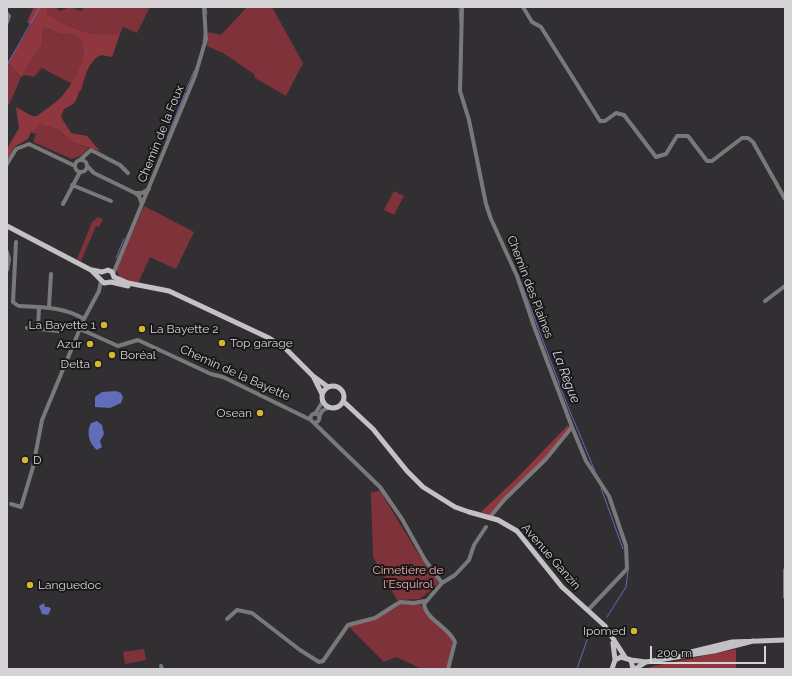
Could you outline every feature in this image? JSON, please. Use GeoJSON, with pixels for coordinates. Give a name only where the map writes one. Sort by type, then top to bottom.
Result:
{"type":"FeatureCollection","features":[{"type":"Feature","properties":{"kind":"main road"},"geometry":{"type":"LineString","coordinates":[[7,226],[91,270],[102,272],[166,293],[196,305],[277,343],[292,354],[313,376],[328,387],[335,387],[339,389],[343,394],[343,401],[338,406],[328,407],[323,401],[322,394],[313,376]]}},
{"type":"Feature","properties":{"kind":"main road"},"geometry":{"type":"LineString","coordinates":[[7,230],[15,231]]}},
{"type":"Feature","properties":{"kind":"main road"},"geometry":{"type":"LineString","coordinates":[[91,270],[102,281]]}},
{"type":"Feature","properties":{"kind":"main road"},"geometry":{"type":"LineString","coordinates":[[102,272],[102,281]]}},
{"type":"Feature","properties":{"kind":"main road"},"geometry":{"type":"LineString","coordinates":[[102,281],[112,276]]}},
{"type":"Feature","properties":{"kind":"main road"},"geometry":{"type":"LineString","coordinates":[[322,394],[328,387]]}},
{"type":"Feature","properties":{"kind":"main road","name":"Avenue Ganzin"},"geometry":{"type":"LineString","coordinates":[[343,401],[373,429],[407,471],[423,487],[455,507],[468,512],[490,517],[517,531],[552,576],[605,626],[625,657]]}},
{"type":"Feature","properties":{"kind":"main road","name":"Avenue Ganzin"},"geometry":{"type":"LineString","coordinates":[[338,406],[356,414]]}},
{"type":"Feature","properties":{"kind":"main road","name":"Avenue Ganzin"},"geometry":{"type":"LineString","coordinates":[[612,638],[615,660]]}},
{"type":"Feature","properties":{"kind":"main road"},"geometry":{"type":"LineString","coordinates":[[612,669],[615,660],[625,657],[631,660],[646,662],[682,656],[697,650],[732,642],[785,640]]}},
{"type":"Feature","properties":{"kind":"main road"},"geometry":{"type":"LineString","coordinates":[[631,660],[634,669],[646,662]]}},
{"type":"Feature","properties":{"kind":"street","name":"Chemin de la Foux"},"geometry":{"type":"LineString","coordinates":[[112,276],[195,76],[204,48],[207,32],[204,7]]}},
{"type":"Feature","properties":{"kind":"street","name":"Chemin des Plaines"},"geometry":{"type":"LineString","coordinates":[[462,7],[460,91],[469,120],[487,208],[517,276],[535,329],[572,427],[586,461],[609,496],[626,546],[628,560],[627,569],[588,610]]}},
{"type":"Feature","properties":{"kind":"street"},"geometry":{"type":"LineString","coordinates":[[523,7],[529,18],[540,27],[600,121],[605,120],[616,113],[624,115],[656,157],[666,154],[677,136],[680,135],[688,136],[707,161],[712,161],[742,138],[748,138],[753,142],[785,200]]}},
{"type":"Feature","properties":{"kind":"street"},"geometry":{"type":"LineString","coordinates":[[7,14],[9,16],[7,22]]}},
{"type":"Feature","properties":{"kind":"street"},"geometry":{"type":"LineString","coordinates":[[7,164],[16,149],[26,144],[32,145],[80,166],[135,193],[143,202]]}},
{"type":"Feature","properties":{"kind":"street"},"geometry":{"type":"LineString","coordinates":[[63,204],[85,156],[91,150],[96,151],[106,159],[120,165],[128,173]]}},
{"type":"Feature","properties":{"kind":"street"},"geometry":{"type":"LineString","coordinates":[[72,185],[111,202]]}},
{"type":"Feature","properties":{"kind":"street"},"geometry":{"type":"LineString","coordinates":[[135,193],[148,191]]}},
{"type":"Feature","properties":{"kind":"street"},"geometry":{"type":"LineString","coordinates":[[141,193],[143,202]]}},
{"type":"Feature","properties":{"kind":"street"},"geometry":{"type":"LineString","coordinates":[[16,242],[13,302],[18,306],[50,307],[77,315],[84,319]]}},
{"type":"Feature","properties":{"kind":"street"},"geometry":{"type":"LineString","coordinates":[[7,252],[9,259],[7,270]]}},
{"type":"Feature","properties":{"kind":"street"},"geometry":{"type":"LineString","coordinates":[[9,259],[15,259]]}},
{"type":"Feature","properties":{"kind":"street"},"geometry":{"type":"LineString","coordinates":[[50,274],[50,307]]}},
{"type":"Feature","properties":{"kind":"street"},"geometry":{"type":"LineString","coordinates":[[11,504],[21,507],[34,466],[42,420],[84,319],[99,292],[102,281]]}},
{"type":"Feature","properties":{"kind":"street"},"geometry":{"type":"LineString","coordinates":[[765,300],[785,286]]}},
{"type":"Feature","properties":{"kind":"street"},"geometry":{"type":"LineString","coordinates":[[38,329],[39,307]]}},
{"type":"Feature","properties":{"kind":"street"},"geometry":{"type":"LineString","coordinates":[[27,328],[60,331]]}},
{"type":"Feature","properties":{"kind":"street","name":"Chemin de la Bayette"},"geometry":{"type":"LineString","coordinates":[[80,330],[118,346],[138,340],[211,374],[223,377],[304,416],[314,418]]}},
{"type":"Feature","properties":{"kind":"street"},"geometry":{"type":"LineString","coordinates":[[314,418],[323,401]]}},
{"type":"Feature","properties":{"kind":"street"},"geometry":{"type":"LineString","coordinates":[[314,418],[328,407]]}},
{"type":"Feature","properties":{"kind":"street"},"geometry":{"type":"LineString","coordinates":[[314,418],[319,429],[380,487],[402,519],[425,560],[442,583]]}},
{"type":"Feature","properties":{"kind":"street"},"geometry":{"type":"LineString","coordinates":[[490,517],[514,490],[546,459],[572,427]]}},
{"type":"Feature","properties":{"kind":"street"},"geometry":{"type":"LineString","coordinates":[[448,669],[455,642],[451,635],[424,608],[425,601],[442,583],[455,575],[469,560],[474,545],[486,527]]}},
{"type":"Feature","properties":{"kind":"street"},"geometry":{"type":"LineString","coordinates":[[785,570],[785,597]]}},
{"type":"Feature","properties":{"kind":"street"},"geometry":{"type":"LineString","coordinates":[[227,619],[237,610],[248,611],[269,624],[300,650],[319,662],[323,661],[348,625],[375,618],[400,602],[414,603],[425,601]]}},
{"type":"Feature","properties":{"kind":"green space"},"geometry":{"type":"Polygon","coordinates":[[[48,7],[56,7],[59,11],[70,7],[81,11],[85,7],[150,7],[137,33],[123,27],[120,34],[99,34],[81,31],[64,24],[47,13],[48,7]]]}},
{"type":"Feature","properties":{"kind":"green space"},"geometry":{"type":"Polygon","coordinates":[[[247,7],[272,7],[303,63],[286,96],[255,78],[254,74],[223,53],[207,46],[208,32],[221,35],[247,7]]]}},
{"type":"Feature","properties":{"kind":"green space"},"geometry":{"type":"Polygon","coordinates":[[[43,27],[61,34],[73,34],[81,41],[84,53],[83,60],[72,84],[42,68],[34,77],[26,75],[21,77],[42,45],[43,27]]]}},
{"type":"Feature","properties":{"kind":"green space"},"geometry":{"type":"Polygon","coordinates":[[[8,63],[21,77],[9,105],[7,104],[8,63]]]}},
{"type":"Feature","properties":{"kind":"green space"},"geometry":{"type":"Polygon","coordinates":[[[39,124],[59,130],[72,142],[89,148],[82,155],[72,159],[33,142],[36,134],[33,133],[39,124]]]}},
{"type":"Feature","properties":{"kind":"green space"},"geometry":{"type":"Polygon","coordinates":[[[394,191],[404,196],[394,215],[384,210],[394,191]]]}},
{"type":"Feature","properties":{"kind":"green space"},"geometry":{"type":"Polygon","coordinates":[[[144,206],[194,232],[176,269],[150,257],[138,283],[120,278],[116,269],[144,206]]]}},
{"type":"Feature","properties":{"kind":"green space"},"geometry":{"type":"Polygon","coordinates":[[[98,217],[103,219],[99,227],[96,226],[81,261],[77,259],[92,222],[98,217]]]}},
{"type":"Feature","properties":{"kind":"green space","name":"Cimetière de l'Esquirol"},"geometry":{"type":"Polygon","coordinates":[[[380,491],[419,555],[439,583],[420,599],[397,600],[373,557],[371,492],[380,491]]]}},
{"type":"Feature","properties":{"kind":"green space"},"geometry":{"type":"Polygon","coordinates":[[[423,600],[420,604],[450,636],[453,643],[446,669],[422,669],[396,657],[384,662],[350,628],[351,622],[376,616],[394,604],[423,600]]]}},
{"type":"Feature","properties":{"kind":"green space"},"geometry":{"type":"Polygon","coordinates":[[[144,649],[146,660],[125,664],[123,652],[144,649]]]}},
{"type":"Feature","properties":{"kind":"shaded area"},"geometry":{"type":"Polygon","coordinates":[[[34,7],[48,7],[47,13],[64,24],[81,31],[99,34],[120,34],[112,57],[101,55],[93,61],[76,101],[64,109],[61,117],[71,133],[87,136],[100,151],[72,142],[59,130],[39,124],[33,133],[31,132],[28,139],[14,147],[7,161],[7,149],[19,128],[16,107],[32,116],[37,116],[63,95],[77,74],[83,57],[81,41],[76,36],[59,33],[43,27],[42,45],[21,77],[8,63],[31,25],[27,22],[34,7]]]}},
{"type":"Feature","properties":{"kind":"shaded area"},"geometry":{"type":"Polygon","coordinates":[[[568,425],[572,430],[563,441],[492,516],[481,512],[516,479],[568,425]]]}},
{"type":"Feature","properties":{"kind":"shaded area"},"geometry":{"type":"Polygon","coordinates":[[[736,649],[736,669],[644,669],[654,666],[736,649]]]}},
{"type":"Feature","properties":{"kind":"water"},"geometry":{"type":"Polygon","coordinates":[[[116,391],[121,393],[123,397],[121,403],[110,408],[95,407],[95,397],[102,392],[116,391]]]}},
{"type":"Feature","properties":{"kind":"water"},"geometry":{"type":"Polygon","coordinates":[[[97,421],[102,425],[104,434],[100,441],[102,447],[97,450],[92,445],[89,438],[89,426],[91,423],[97,421]]]}},
{"type":"Feature","properties":{"kind":"water"},"geometry":{"type":"Polygon","coordinates":[[[44,603],[45,607],[49,607],[51,609],[48,615],[42,614],[39,606],[44,603]]]}},
{"type":"Feature","properties":{"kind":"waterway"},"geometry":{"type":"LineString","coordinates":[[7,65],[40,7]]}},
{"type":"Feature","properties":{"kind":"waterway"},"geometry":{"type":"LineString","coordinates":[[206,7],[207,14]]}},
{"type":"Feature","properties":{"kind":"waterway","name":"La Règue"},"geometry":{"type":"LineString","coordinates":[[459,7],[460,23]]}},
{"type":"Feature","properties":{"kind":"waterway"},"geometry":{"type":"LineString","coordinates":[[203,41],[204,34]]}},
{"type":"Feature","properties":{"kind":"waterway"},"geometry":{"type":"LineString","coordinates":[[186,90],[194,71]]}},
{"type":"Feature","properties":{"kind":"waterway"},"geometry":{"type":"LineString","coordinates":[[167,138],[185,93]]}},
{"type":"Feature","properties":{"kind":"waterway"},"geometry":{"type":"LineString","coordinates":[[116,258],[124,239]]}},
{"type":"Feature","properties":{"kind":"waterway","name":"La Règue"},"geometry":{"type":"LineString","coordinates":[[521,282],[566,402],[595,471]]}},
{"type":"Feature","properties":{"kind":"waterway","name":"La Règue"},"geometry":{"type":"LineString","coordinates":[[601,488],[623,549]]}},
{"type":"Feature","properties":{"kind":"waterway","name":"La Règue"},"geometry":{"type":"LineString","coordinates":[[607,617],[626,587],[628,571]]}},
{"type":"Feature","properties":{"kind":"waterway","name":"La Règue"},"geometry":{"type":"LineString","coordinates":[[577,669],[591,632]]}},
{"type":"Feature","properties":{"kind":"place","name":"La Bayette 1"},"geometry":{"type":"Point","coordinates":[104,325]}},
{"type":"Feature","properties":{"kind":"place","name":"La Bayette 2"},"geometry":{"type":"Point","coordinates":[142,329]}},
{"type":"Feature","properties":{"kind":"place","name":"Top garage"},"geometry":{"type":"Point","coordinates":[222,343]}},
{"type":"Feature","properties":{"kind":"place","name":"Azur"},"geometry":{"type":"Point","coordinates":[90,344]}},
{"type":"Feature","properties":{"kind":"place","name":"Boréal"},"geometry":{"type":"Point","coordinates":[112,355]}},
{"type":"Feature","properties":{"kind":"place","name":"Delta"},"geometry":{"type":"Point","coordinates":[98,364]}},
{"type":"Feature","properties":{"kind":"place","name":"Osean"},"geometry":{"type":"Point","coordinates":[260,413]}},
{"type":"Feature","properties":{"kind":"place","name":"D"},"geometry":{"type":"Point","coordinates":[25,460]}},
{"type":"Feature","properties":{"kind":"place","name":"Languedoc"},"geometry":{"type":"Point","coordinates":[30,585]}},
{"type":"Feature","properties":{"kind":"place","name":"Ipomed"},"geometry":{"type":"Point","coordinates":[634,631]}}]}
